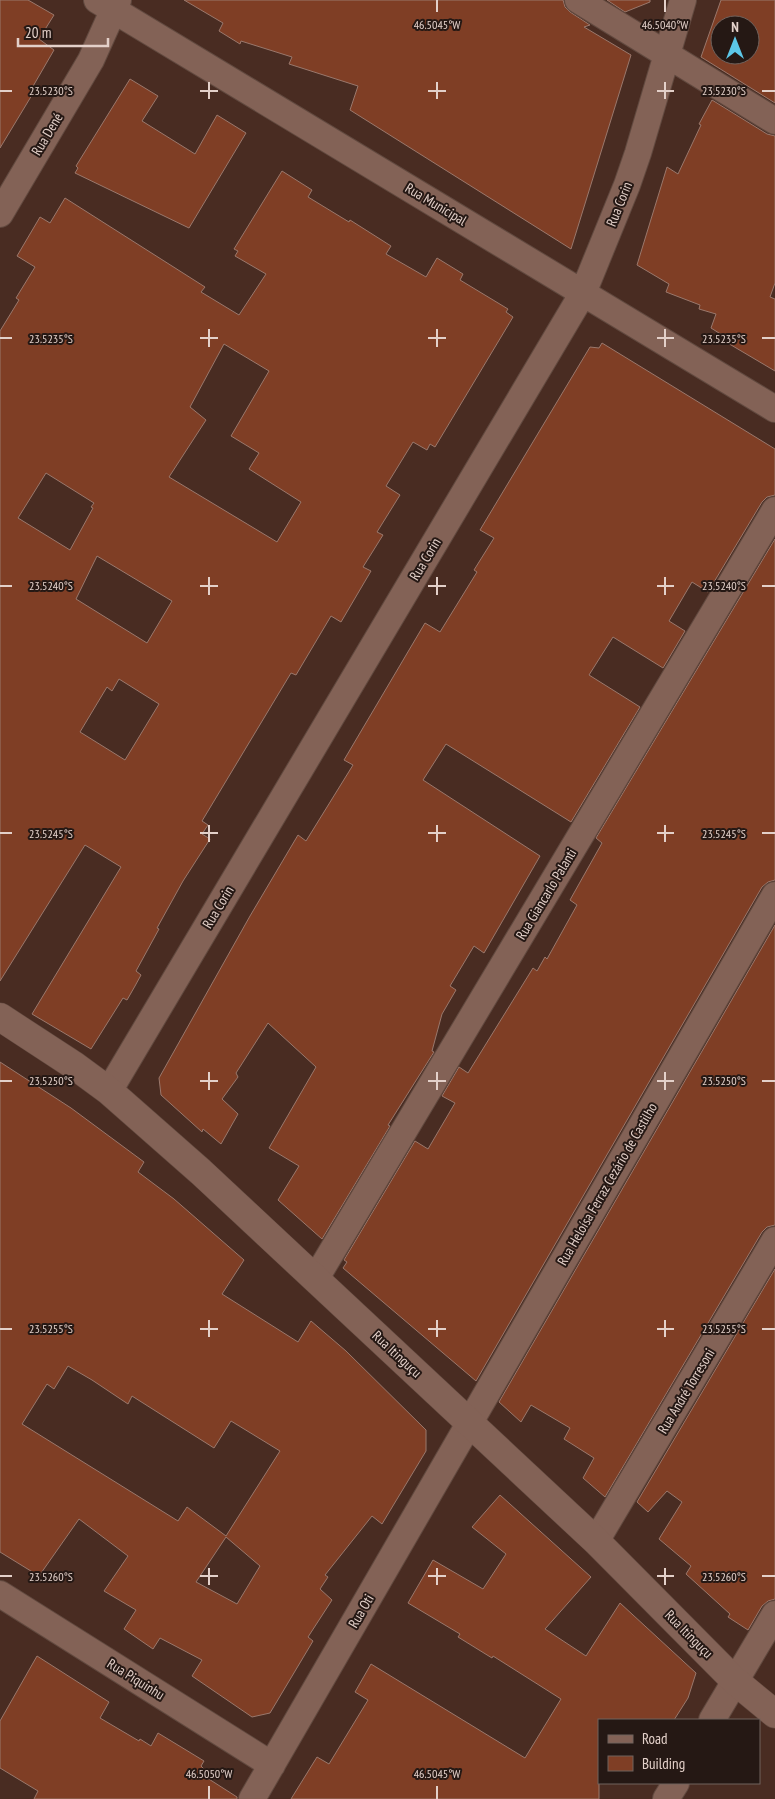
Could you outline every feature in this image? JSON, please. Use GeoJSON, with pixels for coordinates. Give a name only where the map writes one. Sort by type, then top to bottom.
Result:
{"type":"FeatureCollection","features":[{"type":"Feature","properties":{"kind":"main road","name":"Rua Itinguçu"},"geometry":{"type":"LineString","coordinates":[[0,1018],[75,1066],[109,1091],[202,1172],[596,1541],[735,1681],[775,1714]]}},
{"type":"Feature","properties":{"kind":"street"},"geometry":{"type":"LineString","coordinates":[[578,0],[775,121]]}},
{"type":"Feature","properties":{"kind":"street","name":"Rua Corin"},"geometry":{"type":"LineString","coordinates":[[109,1091],[583,293],[638,153],[683,0]]}},
{"type":"Feature","properties":{"kind":"street","name":"Rua Dené"},"geometry":{"type":"LineString","coordinates":[[0,214],[91,60],[110,4]]}},
{"type":"Feature","properties":{"kind":"street","name":"Rua Municipal"},"geometry":{"type":"LineString","coordinates":[[110,4],[775,409]]}},
{"type":"Feature","properties":{"kind":"street","name":"Rua Giancarlo Palanti"},"geometry":{"type":"LineString","coordinates":[[316,1278],[775,510]]}},
{"type":"Feature","properties":{"kind":"street","name":"Rua Heloísa Ferraz Cezário de Castilho"},"geometry":{"type":"LineString","coordinates":[[470,1422],[775,895]]}},
{"type":"Feature","properties":{"kind":"street","name":"Rua André Torresoni"},"geometry":{"type":"LineString","coordinates":[[596,1541],[775,1240]]}},
{"type":"Feature","properties":{"kind":"street","name":"Rua Oti"},"geometry":{"type":"LineString","coordinates":[[252,1799],[470,1422]]}},
{"type":"Feature","properties":{"kind":"street","name":"Rua Piquinhu"},"geometry":{"type":"LineString","coordinates":[[0,1594],[272,1765]]}},
{"type":"Feature","properties":{"kind":"street"},"geometry":{"type":"LineString","coordinates":[[713,1719],[775,1614]]}},
{"type":"Feature","properties":{"kind":"street"},"geometry":{"type":"LineString","coordinates":[[666,1799],[675,1784]]}},
{"type":"Feature","properties":{"kind":"building"},"geometry":{"type":"Polygon","coordinates":[[[0,0],[28,0],[54,15],[39,39],[54,50],[32,88],[35,90],[0,148],[0,0]]]}},
{"type":"Feature","properties":{"kind":"building"},"geometry":{"type":"Polygon","coordinates":[[[184,0],[563,0],[565,7],[570,12],[590,25],[584,27],[631,55],[571,249],[350,110],[358,86],[289,64],[292,57],[241,41],[240,44],[219,31],[223,23],[184,0]]]}},
{"type":"Feature","properties":{"kind":"building"},"geometry":{"type":"Polygon","coordinates":[[[607,0],[650,0],[650,2],[625,12],[607,0]]]}},
{"type":"Feature","properties":{"kind":"building"},"geometry":{"type":"Polygon","coordinates":[[[721,0],[775,0],[775,103],[714,65],[760,65],[760,15],[716,15],[721,0]]]}},
{"type":"Feature","properties":{"kind":"building"},"geometry":{"type":"Polygon","coordinates":[[[710,31],[710,63],[701,57],[710,31]]]}},
{"type":"Feature","properties":{"kind":"building"},"geometry":{"type":"Polygon","coordinates":[[[130,79],[158,96],[142,121],[195,154],[217,115],[246,133],[189,228],[75,173],[78,168],[76,166],[130,79]]]}},
{"type":"Feature","properties":{"kind":"building"},"geometry":{"type":"Polygon","coordinates":[[[712,100],[767,134],[775,136],[775,283],[770,297],[775,299],[775,371],[726,342],[727,338],[711,328],[716,314],[699,309],[700,305],[666,292],[669,284],[637,265],[667,167],[678,174],[701,125],[699,124],[712,100]]]}},
{"type":"Feature","properties":{"kind":"building"},"geometry":{"type":"Polygon","coordinates":[[[282,171],[312,190],[308,197],[349,222],[350,220],[391,246],[386,254],[426,277],[437,258],[463,274],[460,280],[508,309],[506,312],[513,317],[435,447],[430,444],[427,450],[413,442],[386,486],[400,495],[377,532],[383,535],[363,567],[371,571],[341,622],[331,616],[296,675],[291,673],[202,821],[208,825],[202,834],[210,839],[183,881],[157,928],[159,929],[136,971],[141,975],[135,986],[127,1000],[123,998],[91,1049],[32,1014],[121,867],[85,845],[0,981],[0,331],[19,300],[16,298],[35,267],[17,256],[40,217],[50,223],[65,198],[205,287],[201,292],[239,315],[266,274],[235,256],[238,251],[234,249],[282,171]],[[224,344],[190,407],[206,420],[169,477],[277,542],[301,502],[249,469],[259,453],[231,436],[269,371],[224,344]],[[46,473],[18,518],[70,550],[94,503],[46,473]],[[97,556],[76,599],[147,643],[172,601],[97,556]],[[119,679],[112,691],[107,687],[80,732],[125,760],[159,704],[119,679]]]}},
{"type":"Feature","properties":{"kind":"building"},"geometry":{"type":"Polygon","coordinates":[[[602,343],[775,449],[775,495],[767,497],[762,502],[708,592],[692,582],[669,621],[685,631],[663,668],[613,637],[589,675],[640,707],[571,822],[446,744],[423,780],[540,856],[484,953],[474,946],[450,986],[456,990],[442,1014],[432,1051],[434,1052],[388,1125],[390,1126],[322,1239],[278,1200],[299,1166],[269,1148],[316,1067],[268,1023],[236,1073],[238,1077],[222,1099],[238,1114],[221,1144],[203,1129],[202,1132],[161,1095],[159,1078],[298,835],[306,841],[353,765],[344,760],[425,623],[440,632],[477,572],[474,570],[494,538],[480,530],[590,347],[599,348],[602,343]]]}},
{"type":"Feature","properties":{"kind":"building"},"geometry":{"type":"Polygon","coordinates":[[[775,539],[775,880],[768,882],[762,887],[476,1381],[343,1268],[347,1262],[344,1260],[415,1141],[428,1149],[455,1103],[442,1096],[459,1067],[468,1073],[533,968],[537,971],[545,957],[547,959],[577,905],[570,900],[602,843],[596,838],[775,539]]]}},
{"type":"Feature","properties":{"kind":"building"},"geometry":{"type":"Polygon","coordinates":[[[775,925],[775,1225],[767,1227],[762,1232],[605,1497],[583,1478],[594,1458],[564,1439],[570,1428],[531,1405],[521,1422],[499,1402],[775,925]]]}},
{"type":"Feature","properties":{"kind":"building"},"geometry":{"type":"Polygon","coordinates":[[[0,1062],[71,1108],[144,1162],[138,1172],[174,1199],[244,1260],[222,1294],[298,1342],[311,1321],[346,1351],[426,1430],[426,1451],[382,1524],[372,1516],[325,1575],[328,1577],[320,1589],[332,1600],[308,1637],[313,1641],[270,1713],[252,1717],[192,1676],[202,1660],[160,1638],[153,1649],[124,1629],[136,1610],[104,1591],[128,1556],[79,1519],[39,1576],[0,1552],[0,1062]],[[68,1366],[54,1389],[47,1384],[22,1424],[178,1521],[187,1507],[226,1536],[280,1451],[231,1421],[214,1448],[132,1396],[128,1404],[68,1366]],[[226,1537],[196,1582],[237,1604],[260,1566],[226,1537]]]}},
{"type":"Feature","properties":{"kind":"building"},"geometry":{"type":"Polygon","coordinates":[[[775,1269],[775,1599],[768,1601],[762,1606],[748,1630],[728,1617],[730,1614],[686,1574],[691,1566],[659,1539],[682,1502],[667,1491],[648,1512],[637,1502],[775,1269]]]}},
{"type":"Feature","properties":{"kind":"building"},"geometry":{"type":"Polygon","coordinates":[[[500,1495],[591,1577],[545,1629],[586,1656],[620,1603],[696,1673],[688,1698],[675,1719],[598,1719],[599,1799],[291,1799],[317,1757],[329,1764],[368,1700],[355,1692],[371,1664],[525,1758],[561,1699],[493,1656],[492,1658],[458,1637],[460,1634],[408,1603],[433,1560],[483,1589],[506,1554],[472,1527],[500,1495]]]}},
{"type":"Feature","properties":{"kind":"building"},"geometry":{"type":"Polygon","coordinates":[[[37,1656],[109,1702],[100,1718],[151,1746],[158,1733],[204,1761],[201,1766],[204,1769],[201,1774],[237,1797],[237,1799],[34,1799],[38,1791],[0,1768],[0,1721],[37,1656]]]}}]}
